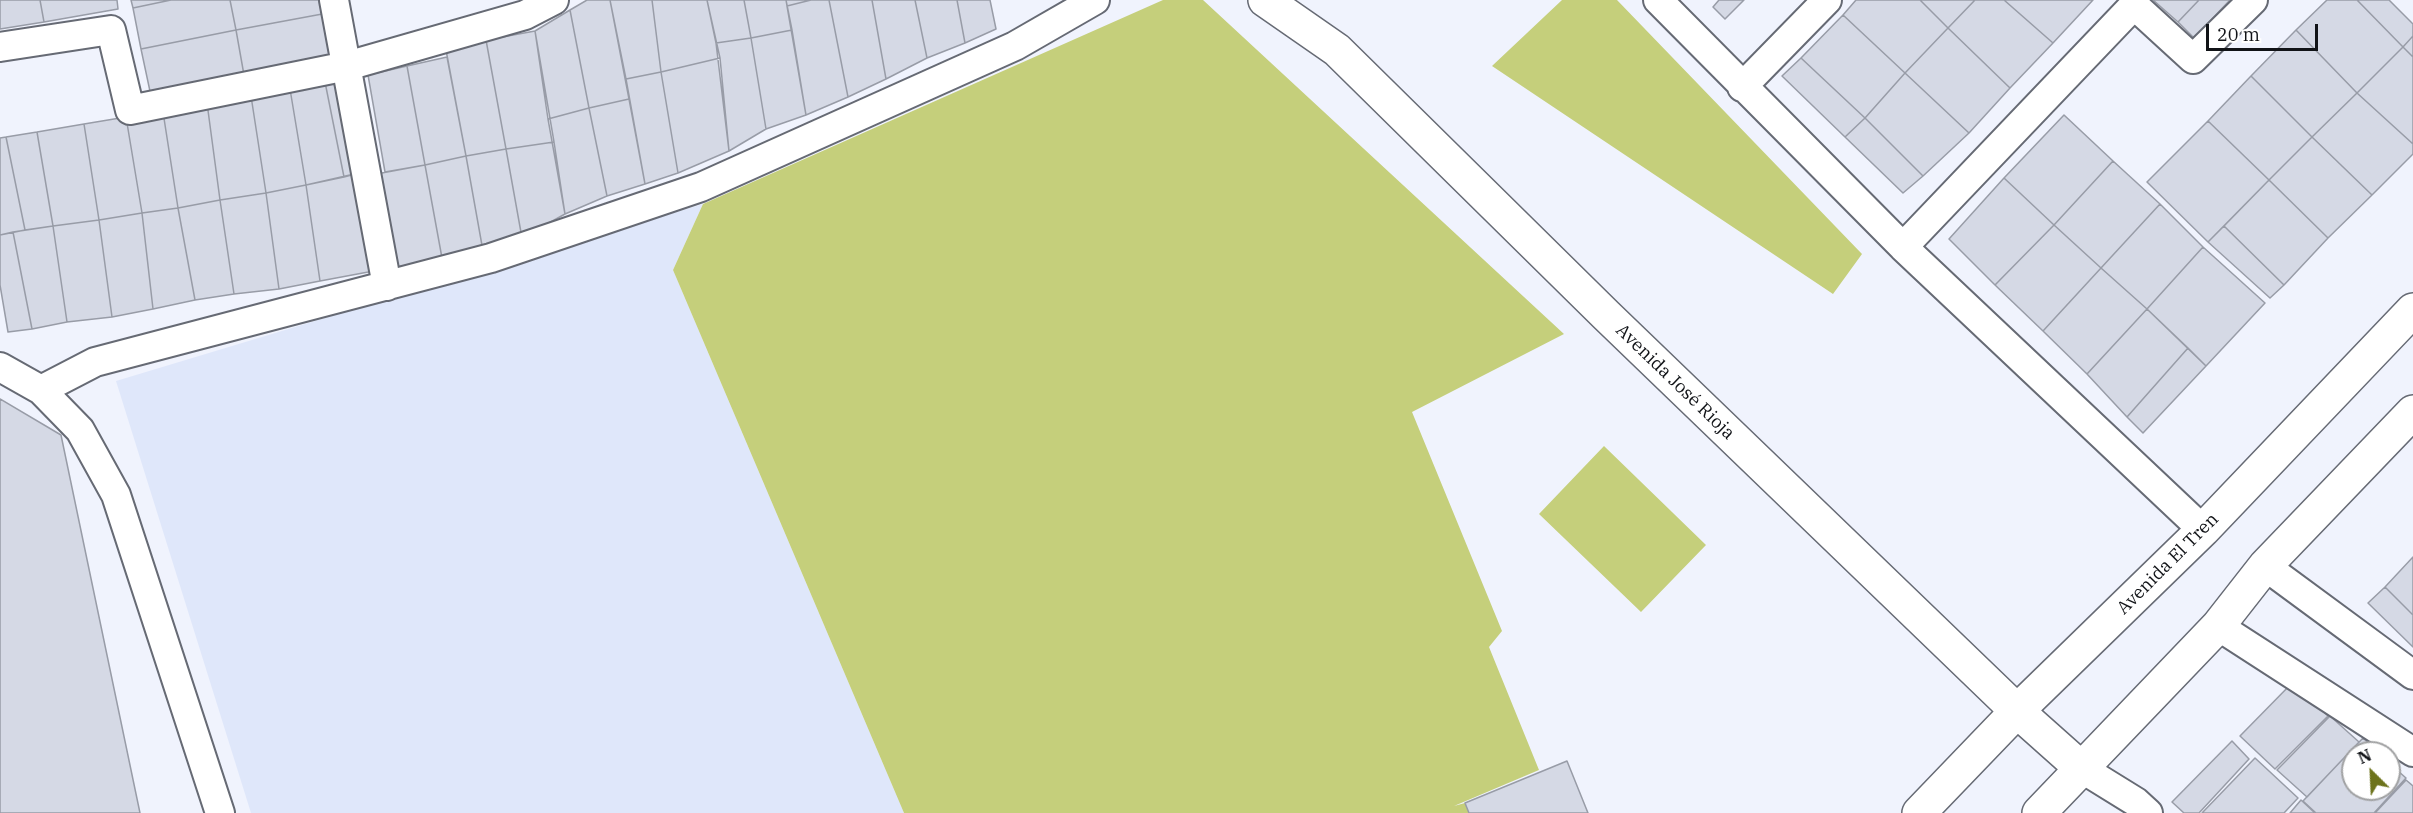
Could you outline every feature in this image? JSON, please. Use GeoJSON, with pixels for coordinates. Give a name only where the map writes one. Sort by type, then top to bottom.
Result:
{"type":"FeatureCollection","features":[{"type":"Feature","properties":{"kind":"street"},"geometry":{"type":"LineString","coordinates":[[334,0],[387,286]]}},
{"type":"Feature","properties":{"kind":"street"},"geometry":{"type":"LineString","coordinates":[[0,47],[111,30],[130,110],[346,66],[525,15],[554,0]]}},
{"type":"Feature","properties":{"kind":"street"},"geometry":{"type":"LineString","coordinates":[[41,390],[95,362],[491,258],[701,187],[1015,46],[1095,0]]}},
{"type":"Feature","properties":{"kind":"street","name":"Avenida José Rioja"},"geometry":{"type":"LineString","coordinates":[[1265,0],[1337,50],[1606,315],[2017,711],[2081,768]]}},
{"type":"Feature","properties":{"kind":"street"},"geometry":{"type":"LineString","coordinates":[[1658,0],[1903,247],[2203,530]]}},
{"type":"Feature","properties":{"kind":"street"},"geometry":{"type":"LineString","coordinates":[[1742,87],[1827,0]]}},
{"type":"Feature","properties":{"kind":"street"},"geometry":{"type":"LineString","coordinates":[[1903,247],[2134,5],[2193,59],[2253,0]]}},
{"type":"Feature","properties":{"kind":"street","name":"Avenida El Tren"},"geometry":{"type":"LineString","coordinates":[[1919,813],[2017,711],[2203,530],[2413,310]]}},
{"type":"Feature","properties":{"kind":"street"},"geometry":{"type":"LineString","coordinates":[[0,367],[41,390],[80,430],[116,495],[220,813]]}},
{"type":"Feature","properties":{"kind":"street"},"geometry":{"type":"LineString","coordinates":[[2038,813],[2218,626],[2265,566],[2413,412]]}},
{"type":"Feature","properties":{"kind":"street"},"geometry":{"type":"LineString","coordinates":[[2265,566],[2413,675]]}},
{"type":"Feature","properties":{"kind":"street"},"geometry":{"type":"LineString","coordinates":[[2218,626],[2413,752]]}},
{"type":"Feature","properties":{"kind":"street"},"geometry":{"type":"LineString","coordinates":[[2081,768],[2136,802],[2148,813]]}},
{"type":"Feature","properties":{"kind":"shaded area"},"geometry":{"type":"Polygon","coordinates":[[[703,204],[673,270],[904,813],[251,813],[116,381],[703,204]]]}},
{"type":"Feature","properties":{"kind":"green space"},"geometry":{"type":"Polygon","coordinates":[[[1163,0],[1203,0],[1564,334],[1412,412],[1502,631],[1489,647],[1539,770],[1454,806],[1465,803],[1469,813],[904,813],[673,270],[703,204],[1163,0]]]}},
{"type":"Feature","properties":{"kind":"green space"},"geometry":{"type":"Polygon","coordinates":[[[1562,0],[1617,0],[1862,254],[1833,294],[1492,66],[1562,0]]]}},
{"type":"Feature","properties":{"kind":"green space"},"geometry":{"type":"Polygon","coordinates":[[[1604,446],[1706,545],[1641,612],[1539,514],[1604,446]]]}},
{"type":"Feature","properties":{"kind":"building"},"geometry":{"type":"Polygon","coordinates":[[[0,0],[40,0],[44,22],[0,29],[0,0]]]}},
{"type":"Feature","properties":{"kind":"building"},"geometry":{"type":"Polygon","coordinates":[[[40,0],[117,0],[118,9],[44,22],[40,0]]]}},
{"type":"Feature","properties":{"kind":"building"},"geometry":{"type":"Polygon","coordinates":[[[131,0],[171,0],[133,8],[131,0]]]}},
{"type":"Feature","properties":{"kind":"building"},"geometry":{"type":"Polygon","coordinates":[[[171,0],[230,0],[236,30],[141,49],[133,8],[171,0]]]}},
{"type":"Feature","properties":{"kind":"building"},"geometry":{"type":"Polygon","coordinates":[[[230,0],[331,0],[333,12],[236,30],[230,0]]]}},
{"type":"Feature","properties":{"kind":"building"},"geometry":{"type":"Polygon","coordinates":[[[587,0],[610,0],[629,99],[589,108],[570,10],[587,0]]]}},
{"type":"Feature","properties":{"kind":"building"},"geometry":{"type":"Polygon","coordinates":[[[610,0],[652,0],[661,72],[626,79],[610,0]]]}},
{"type":"Feature","properties":{"kind":"building"},"geometry":{"type":"Polygon","coordinates":[[[652,0],[707,0],[720,58],[661,72],[652,0]]]}},
{"type":"Feature","properties":{"kind":"building"},"geometry":{"type":"Polygon","coordinates":[[[707,0],[744,0],[751,38],[716,43],[707,0]]]}},
{"type":"Feature","properties":{"kind":"building"},"geometry":{"type":"Polygon","coordinates":[[[744,0],[786,0],[792,30],[751,38],[744,0]]]}},
{"type":"Feature","properties":{"kind":"building"},"geometry":{"type":"Polygon","coordinates":[[[786,0],[811,0],[787,6],[786,0]]]}},
{"type":"Feature","properties":{"kind":"building"},"geometry":{"type":"Polygon","coordinates":[[[811,0],[829,0],[848,97],[806,115],[787,6],[811,0]]]}},
{"type":"Feature","properties":{"kind":"building"},"geometry":{"type":"Polygon","coordinates":[[[829,0],[872,0],[886,79],[848,97],[829,0]]]}},
{"type":"Feature","properties":{"kind":"building"},"geometry":{"type":"Polygon","coordinates":[[[872,0],[915,0],[927,58],[886,79],[872,0]]]}},
{"type":"Feature","properties":{"kind":"building"},"geometry":{"type":"Polygon","coordinates":[[[915,0],[957,0],[965,43],[927,58],[915,0]]]}},
{"type":"Feature","properties":{"kind":"building"},"geometry":{"type":"Polygon","coordinates":[[[957,0],[990,0],[996,29],[965,43],[957,0]]]}},
{"type":"Feature","properties":{"kind":"building"},"geometry":{"type":"Polygon","coordinates":[[[1719,0],[1744,0],[1725,19],[1713,7],[1719,0]]]}},
{"type":"Feature","properties":{"kind":"building"},"geometry":{"type":"Polygon","coordinates":[[[1856,0],[1920,0],[1948,28],[1905,73],[1843,15],[1856,0]]]}},
{"type":"Feature","properties":{"kind":"building"},"geometry":{"type":"Polygon","coordinates":[[[1920,0],[1975,0],[1948,28],[1920,0]]]}},
{"type":"Feature","properties":{"kind":"building"},"geometry":{"type":"Polygon","coordinates":[[[1975,0],[2004,0],[2053,43],[2010,88],[1948,28],[1975,0]]]}},
{"type":"Feature","properties":{"kind":"building"},"geometry":{"type":"Polygon","coordinates":[[[2004,0],[2093,0],[2053,43],[2004,0]]]}},
{"type":"Feature","properties":{"kind":"building"},"geometry":{"type":"Polygon","coordinates":[[[2153,0],[2199,0],[2178,22],[2153,0]]]}},
{"type":"Feature","properties":{"kind":"building"},"geometry":{"type":"Polygon","coordinates":[[[2199,0],[2230,0],[2194,38],[2178,22],[2199,0]]]}},
{"type":"Feature","properties":{"kind":"building"},"geometry":{"type":"Polygon","coordinates":[[[2327,0],[2357,0],[2403,47],[2357,93],[2296,30],[2327,0]]]}},
{"type":"Feature","properties":{"kind":"building"},"geometry":{"type":"Polygon","coordinates":[[[2357,0],[2389,0],[2413,24],[2413,36],[2403,47],[2357,0]]]}},
{"type":"Feature","properties":{"kind":"building"},"geometry":{"type":"Polygon","coordinates":[[[570,10],[589,108],[548,119],[535,31],[570,10]]]}},
{"type":"Feature","properties":{"kind":"building"},"geometry":{"type":"Polygon","coordinates":[[[333,12],[340,56],[244,75],[236,30],[333,12]]]}},
{"type":"Feature","properties":{"kind":"building"},"geometry":{"type":"Polygon","coordinates":[[[1843,15],[1905,73],[1865,118],[1801,58],[1843,15]]]}},
{"type":"Feature","properties":{"kind":"building"},"geometry":{"type":"Polygon","coordinates":[[[1948,28],[2010,88],[1969,133],[1905,73],[1948,28]]]}},
{"type":"Feature","properties":{"kind":"building"},"geometry":{"type":"Polygon","coordinates":[[[236,30],[244,75],[151,96],[141,49],[236,30]]]}},
{"type":"Feature","properties":{"kind":"building"},"geometry":{"type":"Polygon","coordinates":[[[792,30],[806,115],[766,129],[751,38],[792,30]]]}},
{"type":"Feature","properties":{"kind":"building"},"geometry":{"type":"Polygon","coordinates":[[[2296,30],[2357,93],[2312,137],[2251,76],[2296,30]]]}},
{"type":"Feature","properties":{"kind":"building"},"geometry":{"type":"Polygon","coordinates":[[[535,31],[554,142],[506,149],[486,40],[535,31]]]}},
{"type":"Feature","properties":{"kind":"building"},"geometry":{"type":"Polygon","coordinates":[[[2413,36],[2413,57],[2403,47],[2413,36]]]}},
{"type":"Feature","properties":{"kind":"building"},"geometry":{"type":"Polygon","coordinates":[[[751,38],[766,129],[729,151],[716,43],[751,38]]]}},
{"type":"Feature","properties":{"kind":"building"},"geometry":{"type":"Polygon","coordinates":[[[486,40],[506,149],[466,156],[446,50],[486,40]]]}},
{"type":"Feature","properties":{"kind":"building"},"geometry":{"type":"Polygon","coordinates":[[[2403,47],[2413,57],[2413,144],[2357,93],[2403,47]]]}},
{"type":"Feature","properties":{"kind":"building"},"geometry":{"type":"Polygon","coordinates":[[[447,57],[466,156],[425,165],[407,66],[447,57]]]}},
{"type":"Feature","properties":{"kind":"building"},"geometry":{"type":"Polygon","coordinates":[[[720,58],[729,151],[678,173],[661,72],[720,58]]]}},
{"type":"Feature","properties":{"kind":"building"},"geometry":{"type":"Polygon","coordinates":[[[1801,58],[1865,118],[1845,137],[1782,76],[1801,58]]]}},
{"type":"Feature","properties":{"kind":"building"},"geometry":{"type":"Polygon","coordinates":[[[407,66],[425,165],[385,172],[368,75],[407,66]]]}},
{"type":"Feature","properties":{"kind":"building"},"geometry":{"type":"Polygon","coordinates":[[[661,72],[678,173],[645,184],[626,79],[661,72]]]}},
{"type":"Feature","properties":{"kind":"building"},"geometry":{"type":"Polygon","coordinates":[[[1905,73],[1969,133],[1923,176],[1865,118],[1905,73]]]}},
{"type":"Feature","properties":{"kind":"building"},"geometry":{"type":"Polygon","coordinates":[[[2251,76],[2312,137],[2269,180],[2208,121],[2251,76]]]}},
{"type":"Feature","properties":{"kind":"building"},"geometry":{"type":"Polygon","coordinates":[[[346,78],[363,172],[344,177],[325,82],[346,78]]]}},
{"type":"Feature","properties":{"kind":"building"},"geometry":{"type":"Polygon","coordinates":[[[325,82],[344,177],[306,185],[290,89],[325,82]]]}},
{"type":"Feature","properties":{"kind":"building"},"geometry":{"type":"Polygon","coordinates":[[[290,89],[306,185],[266,193],[251,96],[290,89]]]}},
{"type":"Feature","properties":{"kind":"building"},"geometry":{"type":"Polygon","coordinates":[[[2357,93],[2413,144],[2413,154],[2372,195],[2312,137],[2357,93]]]}},
{"type":"Feature","properties":{"kind":"building"},"geometry":{"type":"Polygon","coordinates":[[[251,96],[266,193],[220,200],[207,103],[251,96]]]}},
{"type":"Feature","properties":{"kind":"building"},"geometry":{"type":"Polygon","coordinates":[[[629,99],[645,184],[607,196],[589,108],[629,99]]]}},
{"type":"Feature","properties":{"kind":"building"},"geometry":{"type":"Polygon","coordinates":[[[207,103],[220,200],[178,208],[163,112],[207,103]]]}},
{"type":"Feature","properties":{"kind":"building"},"geometry":{"type":"Polygon","coordinates":[[[589,108],[607,196],[565,214],[548,119],[589,108]]]}},
{"type":"Feature","properties":{"kind":"building"},"geometry":{"type":"Polygon","coordinates":[[[163,112],[178,208],[142,213],[126,117],[163,112]]]}},
{"type":"Feature","properties":{"kind":"building"},"geometry":{"type":"Polygon","coordinates":[[[2064,115],[2113,161],[2054,225],[2004,178],[2064,115]]]}},
{"type":"Feature","properties":{"kind":"building"},"geometry":{"type":"Polygon","coordinates":[[[126,117],[142,213],[99,220],[84,124],[126,117]]]}},
{"type":"Feature","properties":{"kind":"building"},"geometry":{"type":"Polygon","coordinates":[[[1865,118],[1923,176],[1903,193],[1845,137],[1865,118]]]}},
{"type":"Feature","properties":{"kind":"building"},"geometry":{"type":"Polygon","coordinates":[[[2208,121],[2269,180],[2208,242],[2147,182],[2208,121]]]}},
{"type":"Feature","properties":{"kind":"building"},"geometry":{"type":"Polygon","coordinates":[[[84,124],[99,220],[53,226],[37,132],[84,124]]]}},
{"type":"Feature","properties":{"kind":"building"},"geometry":{"type":"Polygon","coordinates":[[[37,132],[53,226],[25,230],[6,137],[37,132]]]}},
{"type":"Feature","properties":{"kind":"building"},"geometry":{"type":"Polygon","coordinates":[[[6,137],[25,230],[0,235],[0,138],[6,137]]]}},
{"type":"Feature","properties":{"kind":"building"},"geometry":{"type":"Polygon","coordinates":[[[2312,137],[2372,195],[2328,238],[2269,180],[2312,137]]]}},
{"type":"Feature","properties":{"kind":"building"},"geometry":{"type":"Polygon","coordinates":[[[554,142],[565,214],[522,238],[506,149],[554,142]]]}},
{"type":"Feature","properties":{"kind":"building"},"geometry":{"type":"Polygon","coordinates":[[[506,149],[522,238],[483,251],[466,156],[506,149]]]}},
{"type":"Feature","properties":{"kind":"building"},"geometry":{"type":"Polygon","coordinates":[[[466,156],[483,251],[442,258],[425,165],[466,156]]]}},
{"type":"Feature","properties":{"kind":"building"},"geometry":{"type":"Polygon","coordinates":[[[2113,161],[2160,204],[2101,268],[2054,225],[2113,161]]]}},
{"type":"Feature","properties":{"kind":"building"},"geometry":{"type":"Polygon","coordinates":[[[425,165],[442,258],[388,269],[371,175],[425,165]]]}},
{"type":"Feature","properties":{"kind":"building"},"geometry":{"type":"Polygon","coordinates":[[[363,172],[379,270],[320,281],[306,185],[363,172]]]}},
{"type":"Feature","properties":{"kind":"building"},"geometry":{"type":"Polygon","coordinates":[[[2004,178],[2054,225],[1995,285],[1949,239],[2004,178]]]}},
{"type":"Feature","properties":{"kind":"building"},"geometry":{"type":"Polygon","coordinates":[[[2269,180],[2328,238],[2284,285],[2224,226],[2269,180]]]}},
{"type":"Feature","properties":{"kind":"building"},"geometry":{"type":"Polygon","coordinates":[[[306,185],[320,281],[279,289],[266,193],[306,185]]]}},
{"type":"Feature","properties":{"kind":"building"},"geometry":{"type":"Polygon","coordinates":[[[266,193],[279,289],[234,294],[220,200],[266,193]]]}},
{"type":"Feature","properties":{"kind":"building"},"geometry":{"type":"Polygon","coordinates":[[[220,200],[234,294],[195,300],[178,208],[220,200]]]}},
{"type":"Feature","properties":{"kind":"building"},"geometry":{"type":"Polygon","coordinates":[[[2160,204],[2203,247],[2147,309],[2101,268],[2160,204]]]}},
{"type":"Feature","properties":{"kind":"building"},"geometry":{"type":"Polygon","coordinates":[[[178,208],[195,300],[153,309],[142,213],[178,208]]]}},
{"type":"Feature","properties":{"kind":"building"},"geometry":{"type":"Polygon","coordinates":[[[142,213],[153,309],[112,317],[99,220],[142,213]]]}},
{"type":"Feature","properties":{"kind":"building"},"geometry":{"type":"Polygon","coordinates":[[[99,220],[112,317],[67,322],[53,226],[99,220]]]}},
{"type":"Feature","properties":{"kind":"building"},"geometry":{"type":"Polygon","coordinates":[[[2054,225],[2101,268],[2043,331],[1995,285],[2054,225]]]}},
{"type":"Feature","properties":{"kind":"building"},"geometry":{"type":"Polygon","coordinates":[[[53,226],[67,322],[32,329],[13,232],[53,226]]]}},
{"type":"Feature","properties":{"kind":"building"},"geometry":{"type":"Polygon","coordinates":[[[2224,226],[2284,285],[2270,298],[2208,242],[2224,226]]]}},
{"type":"Feature","properties":{"kind":"building"},"geometry":{"type":"Polygon","coordinates":[[[13,232],[32,329],[8,332],[0,285],[0,235],[13,232]]]}},
{"type":"Feature","properties":{"kind":"building"},"geometry":{"type":"Polygon","coordinates":[[[2203,247],[2265,303],[2206,366],[2147,309],[2203,247]]]}},
{"type":"Feature","properties":{"kind":"building"},"geometry":{"type":"Polygon","coordinates":[[[2101,268],[2147,309],[2087,374],[2043,331],[2101,268]]]}},
{"type":"Feature","properties":{"kind":"building"},"geometry":{"type":"Polygon","coordinates":[[[2147,309],[2188,348],[2127,417],[2087,374],[2147,309]]]}},
{"type":"Feature","properties":{"kind":"building"},"geometry":{"type":"Polygon","coordinates":[[[2188,348],[2206,366],[2143,433],[2127,417],[2188,348]]]}},
{"type":"Feature","properties":{"kind":"building"},"geometry":{"type":"Polygon","coordinates":[[[0,399],[61,435],[140,813],[0,813],[0,399]]]}},
{"type":"Feature","properties":{"kind":"building"},"geometry":{"type":"Polygon","coordinates":[[[2413,557],[2413,615],[2385,587],[2413,557]]]}},
{"type":"Feature","properties":{"kind":"building"},"geometry":{"type":"Polygon","coordinates":[[[2385,587],[2413,615],[2413,647],[2368,603],[2385,587]]]}},
{"type":"Feature","properties":{"kind":"building"},"geometry":{"type":"Polygon","coordinates":[[[2293,682],[2328,716],[2275,769],[2240,736],[2293,682]]]}},
{"type":"Feature","properties":{"kind":"building"},"geometry":{"type":"Polygon","coordinates":[[[2330,716],[2358,741],[2341,741],[2341,761],[2307,797],[2277,770],[2330,716]]]}},
{"type":"Feature","properties":{"kind":"building"},"geometry":{"type":"Polygon","coordinates":[[[2232,741],[2249,759],[2199,813],[2184,813],[2172,802],[2232,741]]]}},
{"type":"Feature","properties":{"kind":"building"},"geometry":{"type":"Polygon","coordinates":[[[2255,758],[2298,798],[2284,813],[2202,813],[2255,758]]]}},
{"type":"Feature","properties":{"kind":"building"},"geometry":{"type":"Polygon","coordinates":[[[1567,761],[1588,813],[1469,813],[1465,803],[1567,761]]]}},
{"type":"Feature","properties":{"kind":"building"},"geometry":{"type":"Polygon","coordinates":[[[2341,761],[2341,801],[2385,801],[2374,813],[2316,813],[2303,801],[2341,761]]]}},
{"type":"Feature","properties":{"kind":"building"},"geometry":{"type":"Polygon","coordinates":[[[2401,774],[2406,778],[2401,783],[2401,774]]]}},
{"type":"Feature","properties":{"kind":"building"},"geometry":{"type":"Polygon","coordinates":[[[2406,780],[2413,786],[2413,813],[2375,813],[2386,801],[2401,801],[2401,785],[2406,780]]]}},
{"type":"Feature","properties":{"kind":"building"},"geometry":{"type":"Polygon","coordinates":[[[2301,800],[2315,813],[2290,813],[2301,800]]]}}]}
